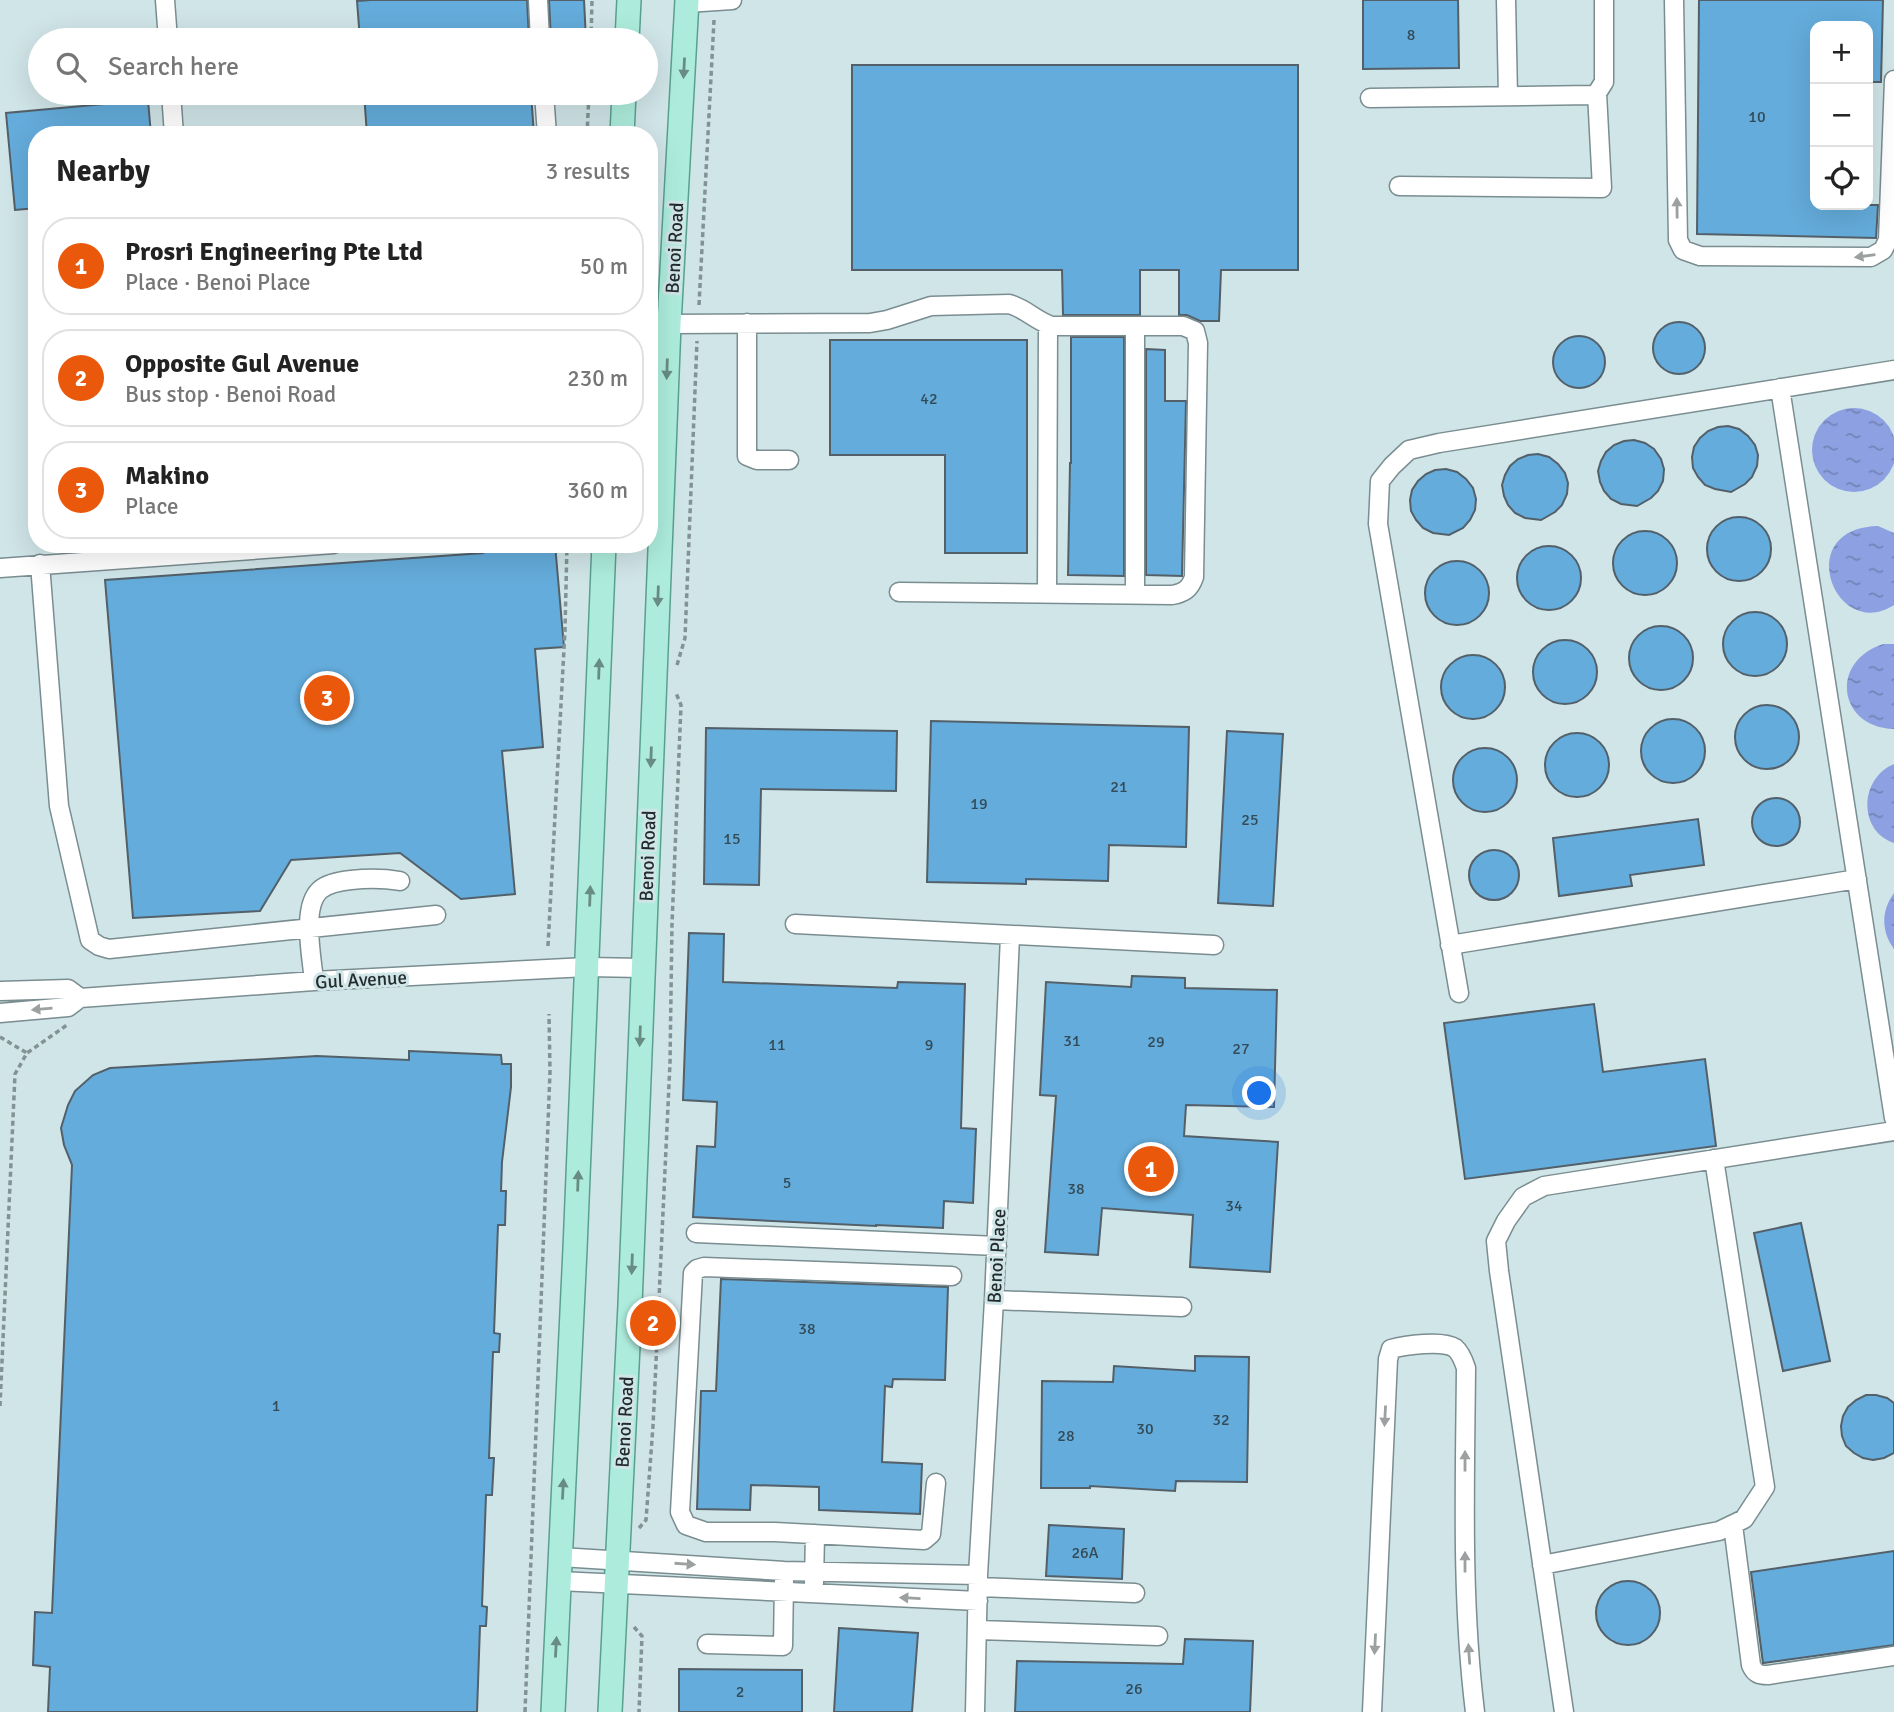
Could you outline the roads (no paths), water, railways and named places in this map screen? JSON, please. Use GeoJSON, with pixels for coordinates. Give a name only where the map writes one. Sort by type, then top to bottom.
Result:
{"type":"FeatureCollection","features":[{"type":"Feature","properties":{"kind":"main road"},"geometry":{"type":"LineString","coordinates":[[628,28],[629,0]]}},
{"type":"Feature","properties":{"kind":"main road","name":"Benoi Road"},"geometry":{"type":"LineString","coordinates":[[610,1712],[630,1305],[669,324],[687,1]]}},
{"type":"Feature","properties":{"kind":"main road"},"geometry":{"type":"LineString","coordinates":[[622,126],[623,105]]}},
{"type":"Feature","properties":{"kind":"main road"},"geometry":{"type":"LineString","coordinates":[[553,1712],[604,553]]}},
{"type":"Feature","properties":{"kind":"street"},"geometry":{"type":"LineString","coordinates":[[165,0],[167,28]]}},
{"type":"Feature","properties":{"kind":"street"},"geometry":{"type":"LineString","coordinates":[[538,0],[539,28]]}},
{"type":"Feature","properties":{"kind":"street"},"geometry":{"type":"LineString","coordinates":[[687,1],[732,0]]}},
{"type":"Feature","properties":{"kind":"street"},"geometry":{"type":"LineString","coordinates":[[1506,0],[1508,96]]}},
{"type":"Feature","properties":{"kind":"street"},"geometry":{"type":"LineString","coordinates":[[1399,186],[1602,188],[1597,93],[1604,82],[1604,0]]}},
{"type":"Feature","properties":{"kind":"street"},"geometry":{"type":"LineString","coordinates":[[1675,0],[1678,240],[1683,250],[1700,256],[1871,257],[1883,250],[1888,240],[1894,80]]}},
{"type":"Feature","properties":{"kind":"street"},"geometry":{"type":"LineString","coordinates":[[1370,98],[1597,93]]}},
{"type":"Feature","properties":{"kind":"street"},"geometry":{"type":"LineString","coordinates":[[172,105],[173,126]]}},
{"type":"Feature","properties":{"kind":"street"},"geometry":{"type":"LineString","coordinates":[[545,105],[546,126]]}},
{"type":"Feature","properties":{"kind":"street"},"geometry":{"type":"LineString","coordinates":[[669,324],[870,323],[931,306],[1009,304],[1048,325],[1188,327],[1195,331],[1198,343],[1194,563],[1192,584],[1188,589],[1172,595],[899,592]]}},
{"type":"Feature","properties":{"kind":"street"},"geometry":{"type":"LineString","coordinates":[[747,323],[747,456],[757,460],[789,460]]}},
{"type":"Feature","properties":{"kind":"street"},"geometry":{"type":"LineString","coordinates":[[1047,593],[1048,325]]}},
{"type":"Feature","properties":{"kind":"street"},"geometry":{"type":"LineString","coordinates":[[1135,326],[1135,594]]}},
{"type":"Feature","properties":{"kind":"street"},"geometry":{"type":"LineString","coordinates":[[1459,993],[1378,524],[1380,481],[1409,450],[1429,445],[1894,370]]}},
{"type":"Feature","properties":{"kind":"street"},"geometry":{"type":"LineString","coordinates":[[1780,388],[1894,1118]]}},
{"type":"Feature","properties":{"kind":"street"},"geometry":{"type":"LineString","coordinates":[[0,568],[150,553]]}},
{"type":"Feature","properties":{"kind":"street"},"geometry":{"type":"LineString","coordinates":[[40,564],[59,806],[90,940],[109,949],[436,915]]}},
{"type":"Feature","properties":{"kind":"street"},"geometry":{"type":"LineString","coordinates":[[314,981],[310,910],[321,889],[340,881],[382,877],[400,881]]}},
{"type":"Feature","properties":{"kind":"street"},"geometry":{"type":"LineString","coordinates":[[1450,946],[1857,879]]}},
{"type":"Feature","properties":{"kind":"street"},"geometry":{"type":"LineString","coordinates":[[794,924],[1214,945]]}},
{"type":"Feature","properties":{"kind":"street","name":"Benoi Place"},"geometry":{"type":"LineString","coordinates":[[975,1712],[978,1588],[997,1246],[1010,936]]}},
{"type":"Feature","properties":{"kind":"street","name":"Gul Avenue"},"geometry":{"type":"LineString","coordinates":[[0,1013],[68,1007],[80,998],[314,981],[587,967],[643,968]]}},
{"type":"Feature","properties":{"kind":"street","name":"Gul Avenue"},"geometry":{"type":"LineString","coordinates":[[0,991],[68,989],[80,998]]}},
{"type":"Feature","properties":{"kind":"street"},"geometry":{"type":"LineString","coordinates":[[1564,1712],[1499,1271],[1496,1241],[1506,1221],[1523,1197],[1544,1186],[1894,1131]]}},
{"type":"Feature","properties":{"kind":"street"},"geometry":{"type":"LineString","coordinates":[[1542,1565],[1719,1531],[1744,1519],[1765,1488],[1714,1159]]}},
{"type":"Feature","properties":{"kind":"street"},"geometry":{"type":"LineString","coordinates":[[696,1233],[997,1246]]}},
{"type":"Feature","properties":{"kind":"street"},"geometry":{"type":"LineString","coordinates":[[936,1483],[932,1534],[924,1540],[706,1532],[686,1525],[680,1512],[693,1273],[705,1267],[952,1276]]}},
{"type":"Feature","properties":{"kind":"street"},"geometry":{"type":"LineString","coordinates":[[994,1300],[1182,1307]]}},
{"type":"Feature","properties":{"kind":"street"},"geometry":{"type":"LineString","coordinates":[[1372,1712],[1388,1359],[1391,1349],[1405,1345],[1445,1345],[1455,1348],[1466,1368],[1465,1595],[1475,1712]]}},
{"type":"Feature","properties":{"kind":"street"},"geometry":{"type":"LineString","coordinates":[[1733,1525],[1751,1665],[1758,1675],[1894,1656]]}},
{"type":"Feature","properties":{"kind":"street"},"geometry":{"type":"LineString","coordinates":[[814,1594],[815,1534]]}},
{"type":"Feature","properties":{"kind":"street"},"geometry":{"type":"LineString","coordinates":[[560,1557],[814,1572],[978,1588],[1135,1593]]}},
{"type":"Feature","properties":{"kind":"street"},"geometry":{"type":"LineString","coordinates":[[707,1644],[783,1647],[784,1571]]}},
{"type":"Feature","properties":{"kind":"street"},"geometry":{"type":"LineString","coordinates":[[559,1581],[814,1594],[978,1588]]}},
{"type":"Feature","properties":{"kind":"street"},"geometry":{"type":"LineString","coordinates":[[978,1630],[1158,1636]]}},
{"type":"Feature","properties":{"kind":"water"},"geometry":{"type":"Polygon","coordinates":[[[1846,408],[1862,408],[1878,415],[1893,434],[1895,461],[1889,474],[1878,485],[1862,492],[1846,492],[1830,485],[1819,474],[1812,458],[1812,442],[1819,426],[1830,415],[1846,408]]]}},
{"type":"Feature","properties":{"kind":"water"},"geometry":{"type":"Polygon","coordinates":[[[1878,526],[1894,533],[1894,605],[1873,613],[1854,609],[1840,597],[1831,580],[1829,562],[1836,545],[1851,532],[1878,526]]]}},
{"type":"Feature","properties":{"kind":"water"},"geometry":{"type":"Polygon","coordinates":[[[1883,644],[1894,644],[1894,729],[1875,726],[1861,717],[1852,706],[1847,692],[1848,678],[1854,665],[1866,653],[1883,644]]]}},
{"type":"Feature","properties":{"kind":"water"},"geometry":{"type":"Polygon","coordinates":[[[1894,764],[1894,843],[1874,827],[1867,804],[1874,780],[1894,764]]]}},
{"type":"Feature","properties":{"kind":"water"},"geometry":{"type":"Polygon","coordinates":[[[1894,893],[1894,949],[1884,921],[1894,893]]]}},
{"type":"Feature","properties":{"kind":"place","name":"Makino"},"geometry":{"type":"Point","coordinates":[327,698]}},
{"type":"Feature","properties":{"kind":"place","name":"Prosri Engineering Pte Ltd"},"geometry":{"type":"Point","coordinates":[1151,1169]}},
{"type":"Feature","properties":{"kind":"place","name":"Opposite Gul Avenue"},"geometry":{"type":"Point","coordinates":[653,1323]}}]}
